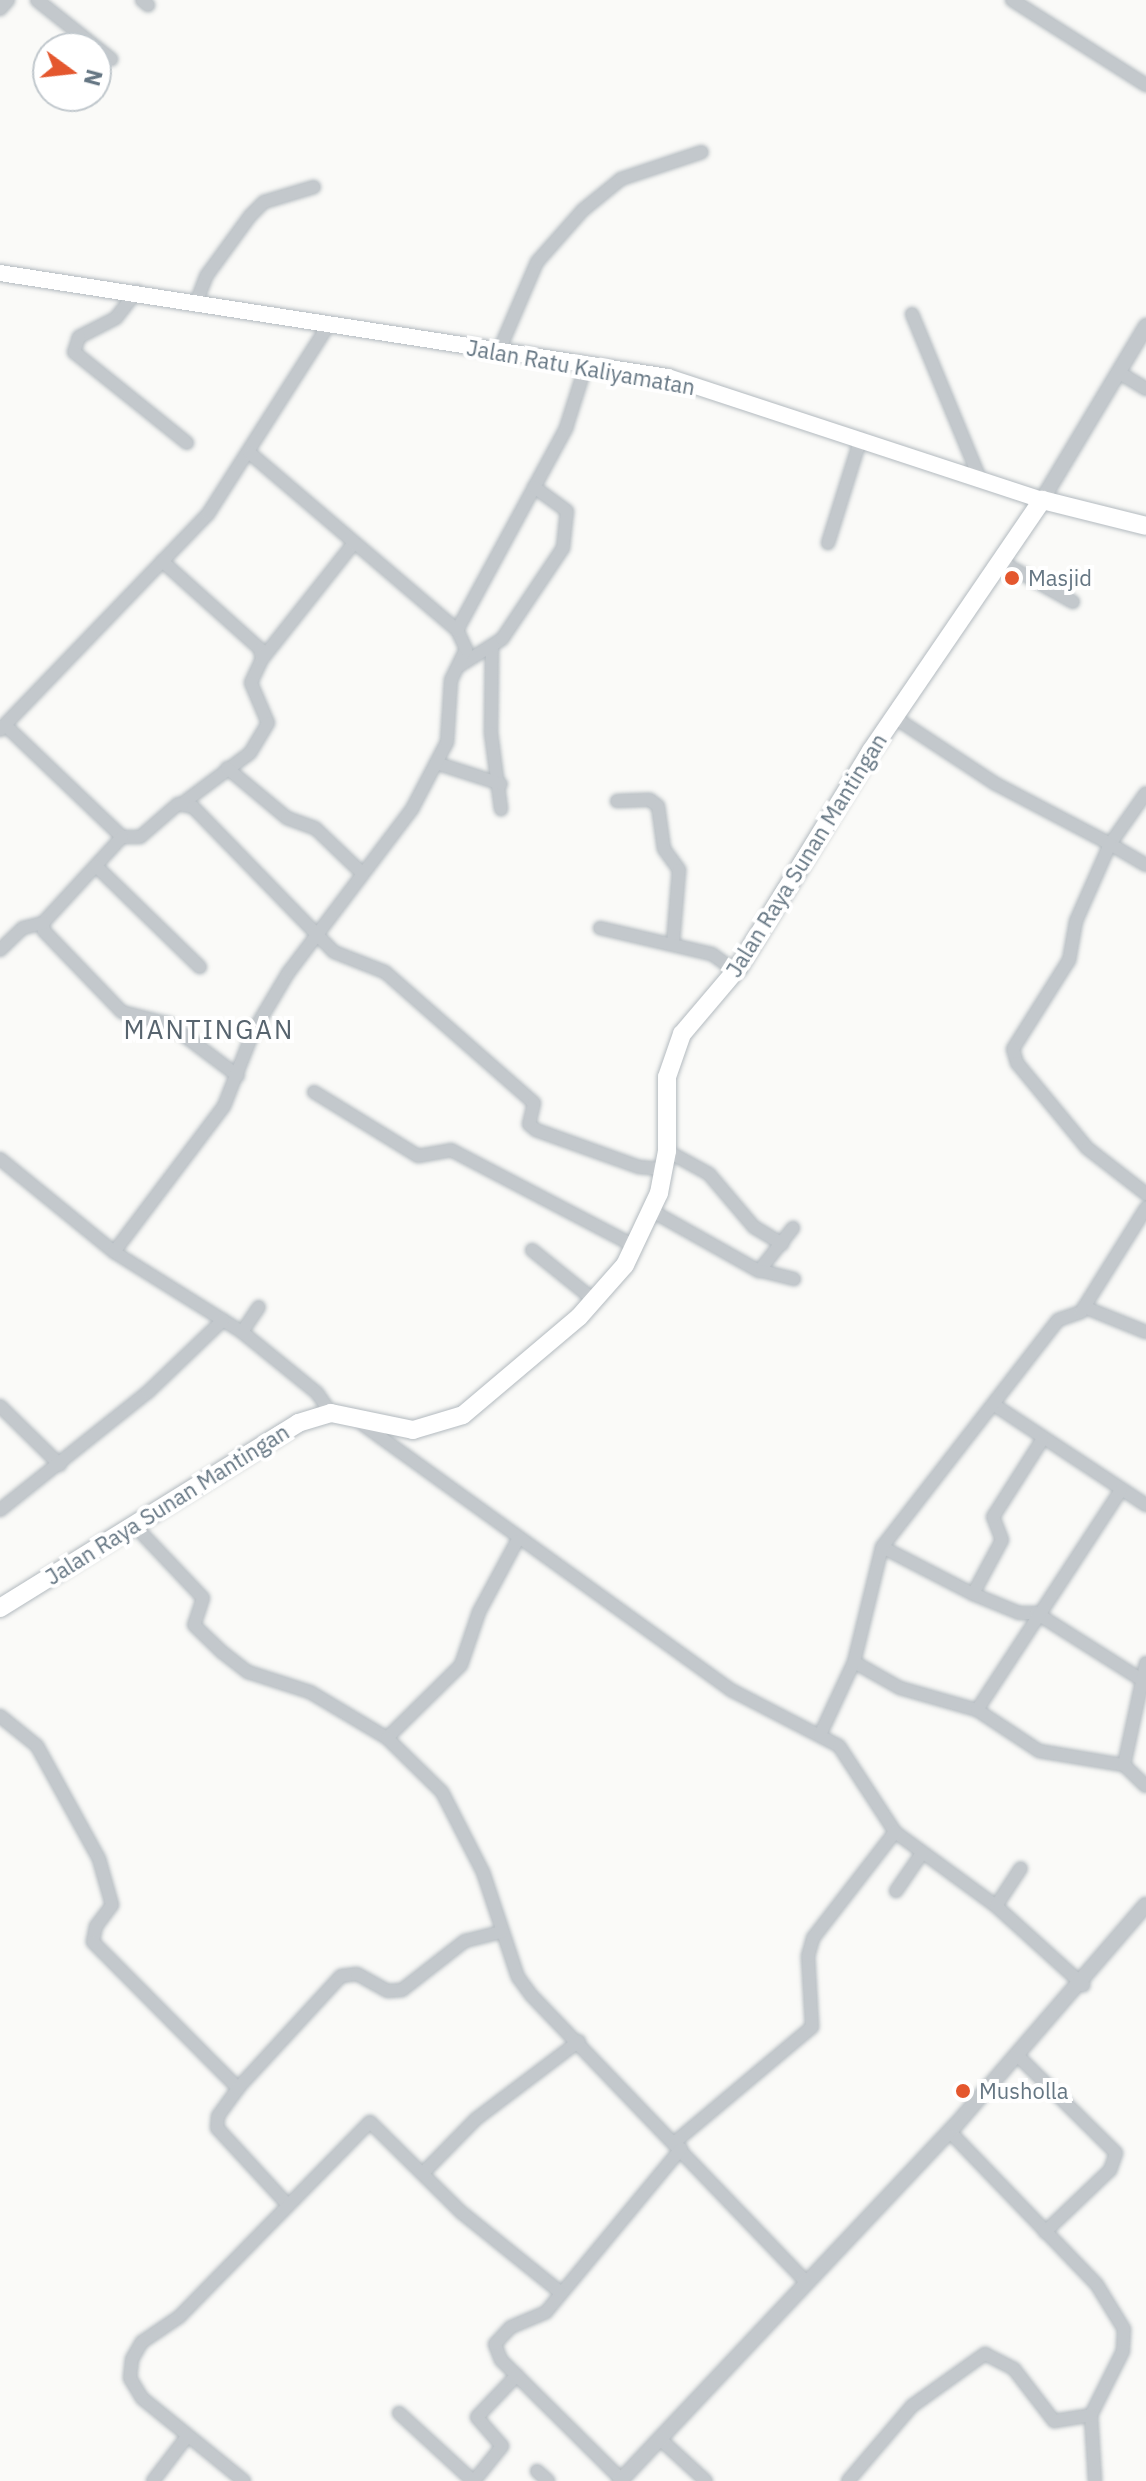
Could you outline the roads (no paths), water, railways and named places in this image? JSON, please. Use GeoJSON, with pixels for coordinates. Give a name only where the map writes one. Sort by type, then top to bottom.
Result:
{"type":"FeatureCollection","features":[{"type":"Feature","properties":{"kind":"main road","name":"Jalan Ratu Kaliyamatan"},"geometry":{"type":"LineString","coordinates":[[0,273],[137,291],[498,353],[668,377],[861,438],[981,481],[1146,526]]}},
{"type":"Feature","properties":{"kind":"main road","name":"Jalan Raya Sunan Mantingan"},"geometry":{"type":"LineString","coordinates":[[0,1607],[298,1423],[340,1413],[413,1430],[463,1415],[594,1300],[635,1246],[652,1211],[665,1160],[665,1094],[672,1057],[682,1034],[751,947],[894,717],[1003,563],[1042,500]]}},
{"type":"Feature","properties":{"kind":"street"},"geometry":{"type":"LineString","coordinates":[[0,9],[8,0]]}},
{"type":"Feature","properties":{"kind":"street"},"geometry":{"type":"LineString","coordinates":[[37,0],[77,32]]}},
{"type":"Feature","properties":{"kind":"street"},"geometry":{"type":"LineString","coordinates":[[1012,0],[1146,85]]}},
{"type":"Feature","properties":{"kind":"street"},"geometry":{"type":"LineString","coordinates":[[498,353],[537,262],[583,210],[621,179],[702,152]]}},
{"type":"Feature","properties":{"kind":"street"},"geometry":{"type":"LineString","coordinates":[[196,303],[207,275],[250,216],[275,198],[314,187]]}},
{"type":"Feature","properties":{"kind":"street"},"geometry":{"type":"LineString","coordinates":[[137,291],[116,318],[79,337],[74,352],[187,443]]}},
{"type":"Feature","properties":{"kind":"street"},"geometry":{"type":"LineString","coordinates":[[912,314],[981,481]]}},
{"type":"Feature","properties":{"kind":"street"},"geometry":{"type":"LineString","coordinates":[[329,324],[251,454],[208,514],[2,728],[122,837],[140,837],[265,737],[268,723],[251,683],[262,659],[353,544]]}},
{"type":"Feature","properties":{"kind":"street","name":"Jalan Raya Sunan Mantingan"},"geometry":{"type":"LineString","coordinates":[[1042,500],[1146,326]]}},
{"type":"Feature","properties":{"kind":"street"},"geometry":{"type":"LineString","coordinates":[[457,630],[571,416],[586,365]]}},
{"type":"Feature","properties":{"kind":"street"},"geometry":{"type":"LineString","coordinates":[[1118,372],[1146,389]]}},
{"type":"Feature","properties":{"kind":"street"},"geometry":{"type":"LineString","coordinates":[[828,543],[861,438]]}},
{"type":"Feature","properties":{"kind":"street"},"geometry":{"type":"LineString","coordinates":[[114,1252],[218,1115],[238,1076],[253,1032],[315,935],[400,828],[451,730],[450,687],[466,642],[457,630],[251,454]]}},
{"type":"Feature","properties":{"kind":"street"},"geometry":{"type":"LineString","coordinates":[[459,666],[492,648],[555,565],[569,527],[567,511],[534,487]]}},
{"type":"Feature","properties":{"kind":"street"},"geometry":{"type":"LineString","coordinates":[[162,561],[231,619],[262,659]]}},
{"type":"Feature","properties":{"kind":"street"},"geometry":{"type":"LineString","coordinates":[[1003,563],[1073,602]]}},
{"type":"Feature","properties":{"kind":"street"},"geometry":{"type":"LineString","coordinates":[[492,648],[491,733],[501,784],[501,809]]}},
{"type":"Feature","properties":{"kind":"street"},"geometry":{"type":"LineString","coordinates":[[894,717],[994,783],[1146,865]]}},
{"type":"Feature","properties":{"kind":"street"},"geometry":{"type":"LineString","coordinates":[[436,763],[501,784]]}},
{"type":"Feature","properties":{"kind":"street"},"geometry":{"type":"LineString","coordinates":[[227,768],[287,818],[315,828],[363,874]]}},
{"type":"Feature","properties":{"kind":"street"},"geometry":{"type":"LineString","coordinates":[[1146,793],[1110,844],[1076,921],[1069,960],[1013,1049],[1017,1063],[1087,1148],[1146,1194]]}},
{"type":"Feature","properties":{"kind":"street"},"geometry":{"type":"LineString","coordinates":[[617,801],[650,800],[658,806],[664,849],[678,862],[681,885],[673,943]]}},
{"type":"Feature","properties":{"kind":"street"},"geometry":{"type":"LineString","coordinates":[[183,803],[315,935],[352,962],[385,972],[534,1103],[529,1124],[536,1130],[639,1167],[665,1160],[709,1174],[754,1227],[782,1244]]}},
{"type":"Feature","properties":{"kind":"street"},"geometry":{"type":"LineString","coordinates":[[0,950],[23,928],[43,923],[122,837]]}},
{"type":"Feature","properties":{"kind":"street"},"geometry":{"type":"LineString","coordinates":[[96,866],[200,967]]}},
{"type":"Feature","properties":{"kind":"street"},"geometry":{"type":"LineString","coordinates":[[43,923],[53,946],[122,1012],[169,1024],[238,1076]]}},
{"type":"Feature","properties":{"kind":"street"},"geometry":{"type":"LineString","coordinates":[[600,928],[718,956],[736,969]]}},
{"type":"Feature","properties":{"kind":"street"},"geometry":{"type":"LineString","coordinates":[[314,1092],[418,1156],[451,1150],[635,1246]]}},
{"type":"Feature","properties":{"kind":"street"},"geometry":{"type":"LineString","coordinates":[[0,1159],[114,1252],[242,1332],[340,1413],[517,1541],[733,1691],[820,1735],[850,1758],[895,1832],[996,1906],[1083,1985]]}},
{"type":"Feature","properties":{"kind":"street"},"geometry":{"type":"LineString","coordinates":[[820,1735],[854,1662],[870,1578],[882,1547],[996,1406],[1058,1320],[1084,1307],[1146,1208]]}},
{"type":"Feature","properties":{"kind":"street"},"geometry":{"type":"LineString","coordinates":[[652,1211],[762,1271],[794,1279]]}},
{"type":"Feature","properties":{"kind":"street"},"geometry":{"type":"LineString","coordinates":[[762,1271],[793,1228]]}},
{"type":"Feature","properties":{"kind":"street"},"geometry":{"type":"LineString","coordinates":[[532,1250],[594,1300]]}},
{"type":"Feature","properties":{"kind":"street"},"geometry":{"type":"LineString","coordinates":[[242,1332],[259,1307]]}},
{"type":"Feature","properties":{"kind":"street"},"geometry":{"type":"LineString","coordinates":[[1084,1307],[1146,1332]]}},
{"type":"Feature","properties":{"kind":"street"},"geometry":{"type":"LineString","coordinates":[[0,1510],[60,1465],[223,1320]]}},
{"type":"Feature","properties":{"kind":"street"},"geometry":{"type":"LineString","coordinates":[[0,1406],[60,1465]]}},
{"type":"Feature","properties":{"kind":"street"},"geometry":{"type":"LineString","coordinates":[[996,1406],[1042,1440],[1146,1505]]}},
{"type":"Feature","properties":{"kind":"street"},"geometry":{"type":"LineString","coordinates":[[973,1594],[1002,1540],[993,1517],[1042,1440]]}},
{"type":"Feature","properties":{"kind":"street"},"geometry":{"type":"LineString","coordinates":[[977,1710],[1036,1613],[1121,1490]]}},
{"type":"Feature","properties":{"kind":"street"},"geometry":{"type":"LineString","coordinates":[[134,1525],[203,1598],[194,1625],[209,1642],[248,1672],[310,1692],[387,1738],[442,1792],[483,1872],[518,1977],[807,2283]]}},
{"type":"Feature","properties":{"kind":"street"},"geometry":{"type":"LineString","coordinates":[[387,1738],[461,1665],[479,1612],[517,1541]]}},
{"type":"Feature","properties":{"kind":"street"},"geometry":{"type":"LineString","coordinates":[[882,1547],[973,1594],[1019,1613],[1036,1613],[1142,1680]]}},
{"type":"Feature","properties":{"kind":"street"},"geometry":{"type":"LineString","coordinates":[[854,1662],[900,1688],[977,1710],[1039,1751],[1124,1765],[1146,1786]]}},
{"type":"Feature","properties":{"kind":"street"},"geometry":{"type":"LineString","coordinates":[[1124,1765],[1146,1663]]}},
{"type":"Feature","properties":{"kind":"street"},"geometry":{"type":"LineString","coordinates":[[0,1716],[37,1746],[99,1859],[112,1905],[96,1926],[93,1942],[238,2088]]}},
{"type":"Feature","properties":{"kind":"street"},"geometry":{"type":"LineString","coordinates":[[895,1832],[813,1938],[808,1956],[812,2027],[678,2146],[540,2316],[511,2327],[495,2344],[517,2375],[621,2480],[950,2132],[1083,1985],[1146,1905]]}},
{"type":"Feature","properties":{"kind":"street"},"geometry":{"type":"LineString","coordinates":[[896,1891],[922,1853]]}},
{"type":"Feature","properties":{"kind":"street"},"geometry":{"type":"LineString","coordinates":[[996,1906],[1021,1868]]}},
{"type":"Feature","properties":{"kind":"street"},"geometry":{"type":"LineString","coordinates":[[287,2204],[217,2128],[218,2116],[238,2088],[341,1976],[357,1974],[388,1991],[402,1990],[465,1941],[501,1932]]}},
{"type":"Feature","properties":{"kind":"street"},"geometry":{"type":"LineString","coordinates":[[423,2173],[476,2119],[579,2041]]}},
{"type":"Feature","properties":{"kind":"street"},"geometry":{"type":"LineString","coordinates":[[1018,2056],[1116,2153],[1110,2170],[1045,2232]]}},
{"type":"Feature","properties":{"kind":"street"},"geometry":{"type":"LineString","coordinates":[[244,2481],[186,2438],[133,2389],[132,2359],[142,2342],[179,2317],[287,2204],[374,2121],[508,2254],[560,2292]]}},
{"type":"Feature","properties":{"kind":"street"},"geometry":{"type":"LineString","coordinates":[[950,2132],[1097,2285],[1124,2329],[1123,2351],[1091,2415],[1095,2481]]}},
{"type":"Feature","properties":{"kind":"street"},"geometry":{"type":"LineString","coordinates":[[848,2481],[912,2406],[985,2354],[1014,2369],[1054,2421],[1091,2415]]}},
{"type":"Feature","properties":{"kind":"street"},"geometry":{"type":"LineString","coordinates":[[399,2413],[474,2481],[502,2446],[477,2417],[517,2375]]}},
{"type":"Feature","properties":{"kind":"street"},"geometry":{"type":"LineString","coordinates":[[153,2481],[186,2438]]}},
{"type":"Feature","properties":{"kind":"street"},"geometry":{"type":"LineString","coordinates":[[660,2439],[706,2481]]}},
{"type":"Feature","properties":{"kind":"street"},"geometry":{"type":"LineString","coordinates":[[537,2471],[548,2481]]}},
{"type":"Feature","properties":{"kind":"place","name":"Masjid"},"geometry":{"type":"Point","coordinates":[1012,578]}},
{"type":"Feature","properties":{"kind":"place","name":"Musholla"},"geometry":{"type":"Point","coordinates":[963,2091]}},
{"type":"Feature","properties":{"kind":"district","name":"MANTINGAN"},"geometry":{"type":"Point","coordinates":[209,1030]}}]}
